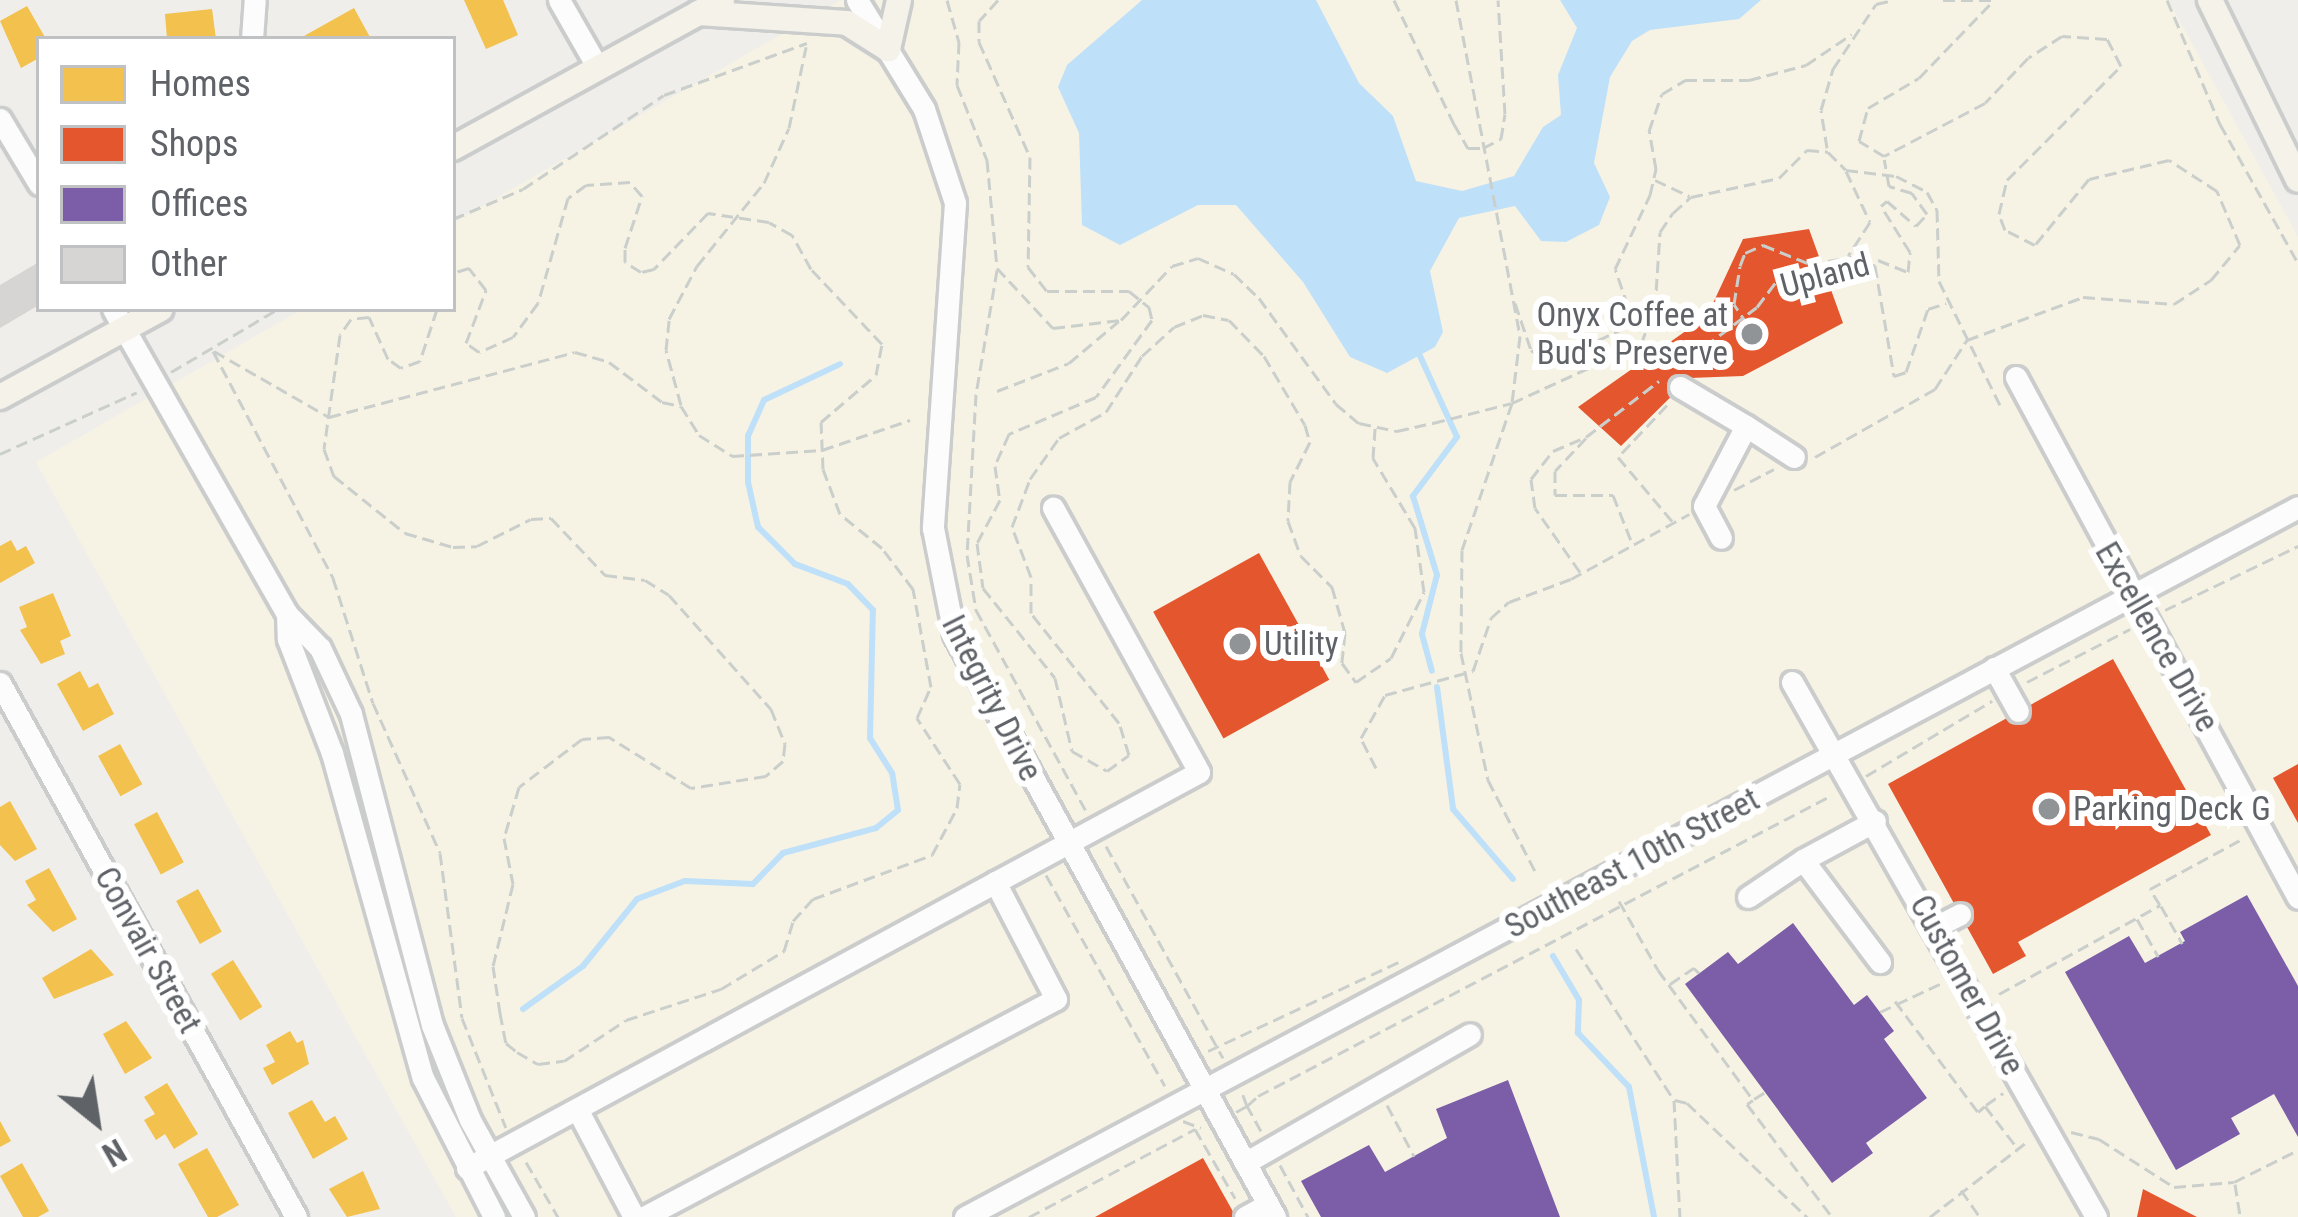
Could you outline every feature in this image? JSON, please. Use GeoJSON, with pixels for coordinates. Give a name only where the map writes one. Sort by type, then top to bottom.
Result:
{"type":"FeatureCollection","features":[{"type":"Feature","properties":{"kind":"main road"},"geometry":{"type":"LineString","coordinates":[[456,146],[722,0]]}},
{"type":"Feature","properties":{"kind":"main road"},"geometry":{"type":"LineString","coordinates":[[698,13],[848,23],[888,49],[899,0]]}},
{"type":"Feature","properties":{"kind":"main road"},"geometry":{"type":"LineString","coordinates":[[2210,0],[2298,180]]}},
{"type":"Feature","properties":{"kind":"main road"},"geometry":{"type":"LineString","coordinates":[[0,398],[119,319],[148,312]]}},
{"type":"Feature","properties":{"kind":"street"},"geometry":{"type":"LineString","coordinates":[[252,36],[255,0]]}},
{"type":"Feature","properties":{"kind":"street"},"geometry":{"type":"LineString","coordinates":[[559,0],[598,68]]}},
{"type":"Feature","properties":{"kind":"street","name":"Integrity Drive"},"geometry":{"type":"LineString","coordinates":[[857,0],[938,140],[955,203],[933,528],[939,582],[954,634],[1271,1211]]}},
{"type":"Feature","properties":{"kind":"street"},"geometry":{"type":"LineString","coordinates":[[0,119],[36,179]]}},
{"type":"Feature","properties":{"kind":"street"},"geometry":{"type":"LineString","coordinates":[[119,319],[287,614],[320,648],[351,714],[432,1025],[490,1156],[524,1217]]}},
{"type":"Feature","properties":{"kind":"street","name":"Excellence Drive"},"geometry":{"type":"LineString","coordinates":[[2016,376],[2294,884]]}},
{"type":"Feature","properties":{"kind":"street"},"geometry":{"type":"LineString","coordinates":[[1681,389],[1746,426],[1795,464]]}},
{"type":"Feature","properties":{"kind":"street"},"geometry":{"type":"LineString","coordinates":[[1721,538],[1704,506],[1746,426]]}},
{"type":"Feature","properties":{"kind":"street","name":"Southeast 10th Street"},"geometry":{"type":"LineString","coordinates":[[965,1217],[2298,506]]}},
{"type":"Feature","properties":{"kind":"street"},"geometry":{"type":"LineString","coordinates":[[467,1168],[1199,772],[1053,508]]}},
{"type":"Feature","properties":{"kind":"street"},"geometry":{"type":"LineString","coordinates":[[287,614],[288,639],[332,753],[423,1078],[494,1217]]}},
{"type":"Feature","properties":{"kind":"street"},"geometry":{"type":"LineString","coordinates":[[1994,668],[2018,711]]}},
{"type":"Feature","properties":{"kind":"street","name":"Customer Drive"},"geometry":{"type":"LineString","coordinates":[[1792,682],[2096,1217]]}},
{"type":"Feature","properties":{"kind":"street","name":"Convair Street"},"geometry":{"type":"LineString","coordinates":[[0,683],[296,1217]]}},
{"type":"Feature","properties":{"kind":"street"},"geometry":{"type":"LineString","coordinates":[[1748,897],[1875,821]]}},
{"type":"Feature","properties":{"kind":"street"},"geometry":{"type":"LineString","coordinates":[[1803,860],[1880,962]]}},
{"type":"Feature","properties":{"kind":"street"},"geometry":{"type":"LineString","coordinates":[[644,1217],[1056,999],[995,882]]}},
{"type":"Feature","properties":{"kind":"street"},"geometry":{"type":"LineString","coordinates":[[1935,927],[1960,914]]}},
{"type":"Feature","properties":{"kind":"street"},"geometry":{"type":"LineString","coordinates":[[1245,1163],[1470,1034]]}},
{"type":"Feature","properties":{"kind":"street"},"geometry":{"type":"LineString","coordinates":[[577,1109],[634,1217]]}},
{"type":"Feature","properties":{"kind":"street"},"geometry":{"type":"LineString","coordinates":[[1245,1217],[1271,1211]]}},
{"type":"Feature","properties":{"kind":"path"},"geometry":{"type":"LineString","coordinates":[[946,0],[959,42],[957,85],[987,160],[997,268],[976,394],[967,555],[976,610],[1221,1054]]}},
{"type":"Feature","properties":{"kind":"path"},"geometry":{"type":"LineString","coordinates":[[998,0],[979,21],[979,42],[1030,157],[1028,266],[1048,291],[1129,291],[1142,298],[1152,320],[1096,397],[1009,434],[995,466],[1000,500],[977,543],[983,588],[1055,678],[1064,736],[1095,769],[1120,764],[1129,754],[1127,737],[1031,614],[1031,577],[1012,527],[1044,455],[1073,425],[1106,412],[1142,356],[1174,327],[1203,315],[1229,320],[1299,409],[1310,442],[1290,482],[1288,521],[1301,556],[1332,587],[1348,675],[1368,682],[1407,634],[1425,575],[1415,528],[1373,458],[1375,428]]}},
{"type":"Feature","properties":{"kind":"path"},"geometry":{"type":"LineString","coordinates":[[1394,0],[1468,148],[1483,148],[1501,139],[1505,114],[1498,0]]}},
{"type":"Feature","properties":{"kind":"path"},"geometry":{"type":"LineString","coordinates":[[1456,0],[1520,336],[1512,403],[1462,550],[1465,671],[1488,780],[1535,871]]}},
{"type":"Feature","properties":{"kind":"path"},"geometry":{"type":"LineString","coordinates":[[1847,257],[1868,230],[1863,197],[1828,152],[1821,110],[1852,34],[1876,4],[1894,0]]}},
{"type":"Feature","properties":{"kind":"path"},"geometry":{"type":"LineString","coordinates":[[1943,0],[1995,0]]}},
{"type":"Feature","properties":{"kind":"path"},"geometry":{"type":"LineString","coordinates":[[1884,156],[1859,141],[1858,121],[1882,97],[1919,78],[1995,0]]}},
{"type":"Feature","properties":{"kind":"path"},"geometry":{"type":"LineString","coordinates":[[2167,0],[2220,124],[2298,262]]}},
{"type":"Feature","properties":{"kind":"path"},"geometry":{"type":"LineString","coordinates":[[809,32],[789,128],[743,216],[698,266],[670,319],[666,350],[681,406],[699,435],[732,456],[773,458],[822,450],[910,420]]}},
{"type":"Feature","properties":{"kind":"path"},"geometry":{"type":"LineString","coordinates":[[1717,499],[1748,488],[1764,468],[1795,464],[1935,389],[1967,340],[2083,297],[2174,304],[2211,280],[2240,245],[2229,207],[2187,167],[2148,160],[2089,179],[2035,245],[2005,230],[1999,214],[2007,180],[2121,66],[2107,39],[2078,33],[2028,58],[1985,103],[1884,156]]}},
{"type":"Feature","properties":{"kind":"path"},"geometry":{"type":"LineString","coordinates":[[1514,302],[1531,350],[1549,364],[1620,330],[1628,306],[1615,269],[1654,179],[1651,118],[1671,85],[1767,76],[1806,65],[1852,34]]}},
{"type":"Feature","properties":{"kind":"path"},"geometry":{"type":"LineString","coordinates":[[456,218],[524,189],[664,95],[806,46]]}},
{"type":"Feature","properties":{"kind":"path"},"geometry":{"type":"LineString","coordinates":[[1654,179],[1691,197],[1758,186],[1808,150],[1828,152]]}},
{"type":"Feature","properties":{"kind":"path"},"geometry":{"type":"LineString","coordinates":[[1883,174],[1884,156]]}},
{"type":"Feature","properties":{"kind":"path"},"geometry":{"type":"LineString","coordinates":[[1846,170],[1914,182],[1937,210],[1939,281],[2000,405]]}},
{"type":"Feature","properties":{"kind":"path","name":"Upland"},"geometry":{"type":"LineString","coordinates":[[1633,544],[1622,535],[1612,495],[1555,495],[1555,471],[1586,437],[1743,317],[1778,279],[1889,260],[1908,272],[1912,263],[1881,206],[1887,201],[1916,226],[1927,214],[1883,174]]}},
{"type":"Feature","properties":{"kind":"path"},"geometry":{"type":"LineString","coordinates":[[436,312],[421,361],[401,368],[388,359],[369,316],[351,319],[340,334],[324,449],[334,476],[405,533],[477,547],[515,525],[550,518],[605,575],[645,580],[669,595],[771,709],[785,744],[783,760],[766,776],[691,788],[608,737],[582,739],[519,787],[504,838],[513,884],[493,966],[506,1043],[538,1064],[576,1056],[626,1020],[753,970],[784,951],[793,921],[813,899],[932,855],[957,808],[960,784],[917,718],[931,687],[918,602],[882,548],[840,514],[822,450],[821,422],[876,375],[882,344],[811,269],[792,235],[743,216],[708,212],[653,269],[641,272],[625,262],[642,196],[630,182],[586,184],[568,198],[538,303],[513,337],[478,352],[466,343],[486,290],[469,268],[456,272]]}},
{"type":"Feature","properties":{"kind":"path"},"geometry":{"type":"LineString","coordinates":[[997,392],[1069,363],[1121,320],[1172,266],[1198,258],[1234,274],[1310,359],[1336,404],[1375,428],[1433,423],[1512,403],[1641,344],[1655,308],[1660,232],[1691,197]]}},
{"type":"Feature","properties":{"kind":"path"},"geometry":{"type":"LineString","coordinates":[[1748,325],[1734,304],[1740,266],[1753,248],[1786,249],[1810,264],[1847,257],[1871,263],[1884,285],[1886,361],[1894,376],[1906,372],[1928,309],[1948,303]]}},
{"type":"Feature","properties":{"kind":"path"},"geometry":{"type":"LineString","coordinates":[[997,268],[1053,328],[1121,320]]}},
{"type":"Feature","properties":{"kind":"path"},"geometry":{"type":"LineString","coordinates":[[198,357],[273,312]]}},
{"type":"Feature","properties":{"kind":"path"},"geometry":{"type":"LineString","coordinates":[[1641,344],[1652,356]]}},
{"type":"Feature","properties":{"kind":"path"},"geometry":{"type":"LineString","coordinates":[[212,351],[329,417],[574,352],[609,362],[662,402],[681,406]]}},
{"type":"Feature","properties":{"kind":"path"},"geometry":{"type":"LineString","coordinates":[[212,351],[352,623],[373,703],[440,853],[462,1018],[490,1101],[558,1217]]}},
{"type":"Feature","properties":{"kind":"path"},"geometry":{"type":"LineString","coordinates":[[1672,523],[1667,506],[1618,457],[1681,389]]}},
{"type":"Feature","properties":{"kind":"path"},"geometry":{"type":"LineString","coordinates":[[0,454],[129,396]]}},
{"type":"Feature","properties":{"kind":"path","name":"Upland"},"geometry":{"type":"LineString","coordinates":[[1581,573],[1535,508],[1531,479],[1552,452],[1586,437]]}},
{"type":"Feature","properties":{"kind":"path"},"geometry":{"type":"LineString","coordinates":[[1376,768],[1361,738],[1385,694],[1480,664],[1497,611],[1581,573],[1694,512]]}},
{"type":"Feature","properties":{"kind":"path"},"geometry":{"type":"LineString","coordinates":[[2168,608],[2298,546]]}},
{"type":"Feature","properties":{"kind":"path"},"geometry":{"type":"LineString","coordinates":[[1236,1112],[1619,901],[1843,790]]}},
{"type":"Feature","properties":{"kind":"path"},"geometry":{"type":"LineString","coordinates":[[2182,943],[2150,889],[2244,838]]}},
{"type":"Feature","properties":{"kind":"path"},"geometry":{"type":"LineString","coordinates":[[1045,872],[1167,1091]]}},
{"type":"Feature","properties":{"kind":"path"},"geometry":{"type":"LineString","coordinates":[[1619,901],[1669,985],[1753,1100]]}},
{"type":"Feature","properties":{"kind":"path"},"geometry":{"type":"LineString","coordinates":[[1999,994],[2160,905]]}},
{"type":"Feature","properties":{"kind":"path"},"geometry":{"type":"LineString","coordinates":[[2136,918],[2158,956]]}},
{"type":"Feature","properties":{"kind":"path"},"geometry":{"type":"LineString","coordinates":[[1576,949],[1674,1100],[1680,1217]]}},
{"type":"Feature","properties":{"kind":"path"},"geometry":{"type":"LineString","coordinates":[[1203,1053],[1408,958]]}},
{"type":"Feature","properties":{"kind":"path"},"geometry":{"type":"LineString","coordinates":[[1669,985],[1694,968],[1699,974]]}},
{"type":"Feature","properties":{"kind":"path"},"geometry":{"type":"LineString","coordinates":[[1880,1012],[1895,1001],[1942,983]]}},
{"type":"Feature","properties":{"kind":"path"},"geometry":{"type":"LineString","coordinates":[[1895,1001],[1978,1112],[1985,1106],[2018,1148]]}},
{"type":"Feature","properties":{"kind":"path"},"geometry":{"type":"LineString","coordinates":[[1160,1077],[1168,1072]]}},
{"type":"Feature","properties":{"kind":"path"},"geometry":{"type":"LineString","coordinates":[[1377,1087],[1414,1156]]}},
{"type":"Feature","properties":{"kind":"path"},"geometry":{"type":"LineString","coordinates":[[1241,1090],[1308,1217]]}},
{"type":"Feature","properties":{"kind":"path"},"geometry":{"type":"LineString","coordinates":[[1765,1092],[1748,1104],[1832,1217]]}},
{"type":"Feature","properties":{"kind":"path"},"geometry":{"type":"LineString","coordinates":[[1674,1100],[1688,1103],[1807,1217]]}},
{"type":"Feature","properties":{"kind":"path"},"geometry":{"type":"LineString","coordinates":[[1184,1122],[1195,1129],[1245,1217]]}},
{"type":"Feature","properties":{"kind":"path"},"geometry":{"type":"LineString","coordinates":[[1029,1217],[1195,1129],[1209,1127]]}},
{"type":"Feature","properties":{"kind":"path"},"geometry":{"type":"LineString","coordinates":[[1930,1217],[2018,1148],[2065,1129],[2099,1139],[2174,1187],[2234,1182],[2298,1150]]}},
{"type":"Feature","properties":{"kind":"path"},"geometry":{"type":"LineString","coordinates":[[2234,1182],[2240,1217]]}},
{"type":"Feature","properties":{"kind":"path"},"geometry":{"type":"LineString","coordinates":[[1960,1189],[1980,1217]]}},
{"type":"Feature","properties":{"kind":"shaded area"},"geometry":{"type":"Polygon","coordinates":[[[841,0],[2168,0],[2298,237],[2298,1217],[456,1217],[36,462],[298,312],[456,312],[456,221],[841,0]]]}},
{"type":"Feature","properties":{"kind":"water"},"geometry":{"type":"Polygon","coordinates":[[[1142,0],[1316,0],[1359,83],[1393,116],[1416,181],[1462,191],[1514,176],[1543,127],[1561,115],[1558,75],[1577,28],[1560,0],[1761,0],[1739,19],[1650,30],[1632,41],[1610,77],[1594,163],[1610,197],[1599,225],[1566,242],[1541,241],[1515,206],[1459,218],[1430,271],[1443,332],[1435,347],[1387,373],[1350,357],[1303,282],[1236,205],[1198,205],[1120,245],[1082,225],[1079,133],[1058,87],[1067,65],[1142,0]]]}},
{"type":"Feature","properties":{"kind":"building: Homes"},"geometry":{"type":"Polygon","coordinates":[[[464,0],[503,0],[518,35],[486,49],[464,0]]]}},
{"type":"Feature","properties":{"kind":"building: Homes"},"geometry":{"type":"Polygon","coordinates":[[[27,6],[44,36],[36,36],[36,60],[21,68],[0,21],[27,6]]]}},
{"type":"Feature","properties":{"kind":"building: Homes"},"geometry":{"type":"Polygon","coordinates":[[[354,8],[369,36],[304,36],[354,8]]]}},
{"type":"Feature","properties":{"kind":"building: Homes"},"geometry":{"type":"Polygon","coordinates":[[[212,9],[216,36],[167,36],[165,14],[212,9]]]}},
{"type":"Feature","properties":{"kind":"building: Homes"},"geometry":{"type":"Polygon","coordinates":[[[11,540],[17,551],[26,546],[35,563],[0,583],[0,546],[11,540]]]}},
{"type":"Feature","properties":{"kind":"building: Homes"},"geometry":{"type":"Polygon","coordinates":[[[53,593],[71,636],[60,641],[65,654],[41,664],[20,630],[27,627],[19,607],[53,593]]]}},
{"type":"Feature","properties":{"kind":"building: Homes"},"geometry":{"type":"Polygon","coordinates":[[[80,671],[89,688],[98,683],[114,714],[83,731],[57,684],[80,671]]]}},
{"type":"Feature","properties":{"kind":"building: Homes"},"geometry":{"type":"Polygon","coordinates":[[[120,744],[142,784],[120,796],[98,756],[120,744]]]}},
{"type":"Feature","properties":{"kind":"building: Homes"},"geometry":{"type":"Polygon","coordinates":[[[10,801],[37,849],[15,861],[0,845],[0,807],[10,801]]]}},
{"type":"Feature","properties":{"kind":"building: Homes"},"geometry":{"type":"Polygon","coordinates":[[[157,812],[184,862],[161,875],[134,824],[157,812]]]}},
{"type":"Feature","properties":{"kind":"building: Homes"},"geometry":{"type":"Polygon","coordinates":[[[49,868],[77,919],[53,932],[27,905],[36,900],[25,881],[49,868]]]}},
{"type":"Feature","properties":{"kind":"building: Homes"},"geometry":{"type":"Polygon","coordinates":[[[198,889],[222,932],[200,944],[176,901],[198,889]]]}},
{"type":"Feature","properties":{"kind":"building: Homes"},"geometry":{"type":"Polygon","coordinates":[[[91,949],[114,975],[54,999],[42,978],[91,949]]]}},
{"type":"Feature","properties":{"kind":"building: Homes"},"geometry":{"type":"Polygon","coordinates":[[[233,960],[262,1007],[240,1020],[211,974],[233,960]]]}},
{"type":"Feature","properties":{"kind":"building: Homes"},"geometry":{"type":"Polygon","coordinates":[[[126,1021],[152,1058],[125,1074],[103,1034],[126,1021]]]}},
{"type":"Feature","properties":{"kind":"building: Homes"},"geometry":{"type":"Polygon","coordinates":[[[290,1031],[297,1043],[303,1040],[309,1064],[272,1085],[263,1068],[275,1062],[266,1045],[290,1031]]]}},
{"type":"Feature","properties":{"kind":"building: Homes"},"geometry":{"type":"Polygon","coordinates":[[[167,1083],[198,1134],[174,1149],[165,1134],[156,1140],[144,1120],[155,1114],[144,1097],[167,1083]]]}},
{"type":"Feature","properties":{"kind":"building: Homes"},"geometry":{"type":"Polygon","coordinates":[[[312,1100],[325,1122],[335,1116],[348,1139],[313,1159],[288,1113],[312,1100]]]}},
{"type":"Feature","properties":{"kind":"building: Homes"},"geometry":{"type":"Polygon","coordinates":[[[0,1121],[11,1141],[0,1147],[0,1121]]]}},
{"type":"Feature","properties":{"kind":"building: Homes"},"geometry":{"type":"Polygon","coordinates":[[[207,1148],[239,1205],[217,1217],[208,1217],[178,1164],[207,1148]]]}},
{"type":"Feature","properties":{"kind":"building: Homes"},"geometry":{"type":"Polygon","coordinates":[[[22,1163],[49,1211],[38,1217],[23,1217],[0,1176],[22,1163]]]}},
{"type":"Feature","properties":{"kind":"building: Homes"},"geometry":{"type":"Polygon","coordinates":[[[363,1171],[380,1209],[347,1217],[329,1189],[363,1171]]]}},
{"type":"Feature","properties":{"kind":"building: Shops","name":"Onyx Coffee at Bud's Preserve"},"geometry":{"type":"Polygon","coordinates":[[[1809,229],[1843,323],[1743,376],[1690,378],[1621,446],[1578,407],[1707,316],[1743,239],[1809,229]]]}},
{"type":"Feature","properties":{"kind":"building: Shops","name":"Utility"},"geometry":{"type":"Polygon","coordinates":[[[1259,553],[1329,680],[1223,738],[1153,612],[1259,553]]]}},
{"type":"Feature","properties":{"kind":"building: Shops","name":"Parking Deck G"},"geometry":{"type":"Polygon","coordinates":[[[2113,659],[2211,835],[2018,942],[2026,956],[1993,974],[1888,784],[2113,659]]]}},
{"type":"Feature","properties":{"kind":"building: Shops"},"geometry":{"type":"Polygon","coordinates":[[[2298,764],[2298,823],[2273,778],[2298,764]]]}},
{"type":"Feature","properties":{"kind":"building: Shops"},"geometry":{"type":"Polygon","coordinates":[[[1203,1158],[1236,1217],[1095,1217],[1203,1158]]]}},
{"type":"Feature","properties":{"kind":"building: Shops"},"geometry":{"type":"Polygon","coordinates":[[[2143,1189],[2197,1217],[2137,1217],[2143,1189]]]}},
{"type":"Feature","properties":{"kind":"building: Offices"},"geometry":{"type":"Polygon","coordinates":[[[2247,895],[2298,986],[2298,1137],[2274,1094],[2231,1118],[2240,1134],[2176,1170],[2065,972],[2129,936],[2145,963],[2185,941],[2180,932],[2247,895]]]}},
{"type":"Feature","properties":{"kind":"building: Offices"},"geometry":{"type":"Polygon","coordinates":[[[1793,923],[1854,1005],[1867,995],[1894,1031],[1884,1039],[1927,1098],[1866,1143],[1873,1153],[1832,1183],[1685,984],[1728,952],[1738,964],[1793,923]]]}},
{"type":"Feature","properties":{"kind":"building: Offices"},"geometry":{"type":"Polygon","coordinates":[[[1508,1080],[1560,1217],[1321,1217],[1301,1181],[1369,1145],[1385,1172],[1447,1138],[1436,1109],[1508,1080]]]}},
{"type":"Feature","properties":{"kind":"building: Other"},"geometry":{"type":"Polygon","coordinates":[[[36,264],[36,307],[0,328],[0,285],[36,264]]]}},
{"type":"Feature","properties":{"kind":"waterway"},"geometry":{"type":"LineString","coordinates":[[1420,356],[1457,437],[1413,496],[1437,575],[1422,634],[1432,671]]}},
{"type":"Feature","properties":{"kind":"waterway"},"geometry":{"type":"LineString","coordinates":[[523,1009],[583,966],[637,899],[685,881],[753,884],[783,853],[876,828],[898,810],[892,773],[870,738],[873,610],[848,584],[795,564],[758,527],[748,482],[748,436],[764,400],[840,364]]}},
{"type":"Feature","properties":{"kind":"waterway"},"geometry":{"type":"LineString","coordinates":[[1437,687],[1453,809],[1513,879]]}},
{"type":"Feature","properties":{"kind":"waterway"},"geometry":{"type":"LineString","coordinates":[[1553,956],[1579,1000],[1578,1033],[1629,1087],[1654,1217]]}},
{"type":"Feature","properties":{"kind":"place","name":"Onyx Coffee at Bud's Preserve"},"geometry":{"type":"Point","coordinates":[1752,334]}},
{"type":"Feature","properties":{"kind":"place","name":"Utility"},"geometry":{"type":"Point","coordinates":[1240,644]}},
{"type":"Feature","properties":{"kind":"place","name":"Parking Deck G"},"geometry":{"type":"Point","coordinates":[2049,809]}}]}
